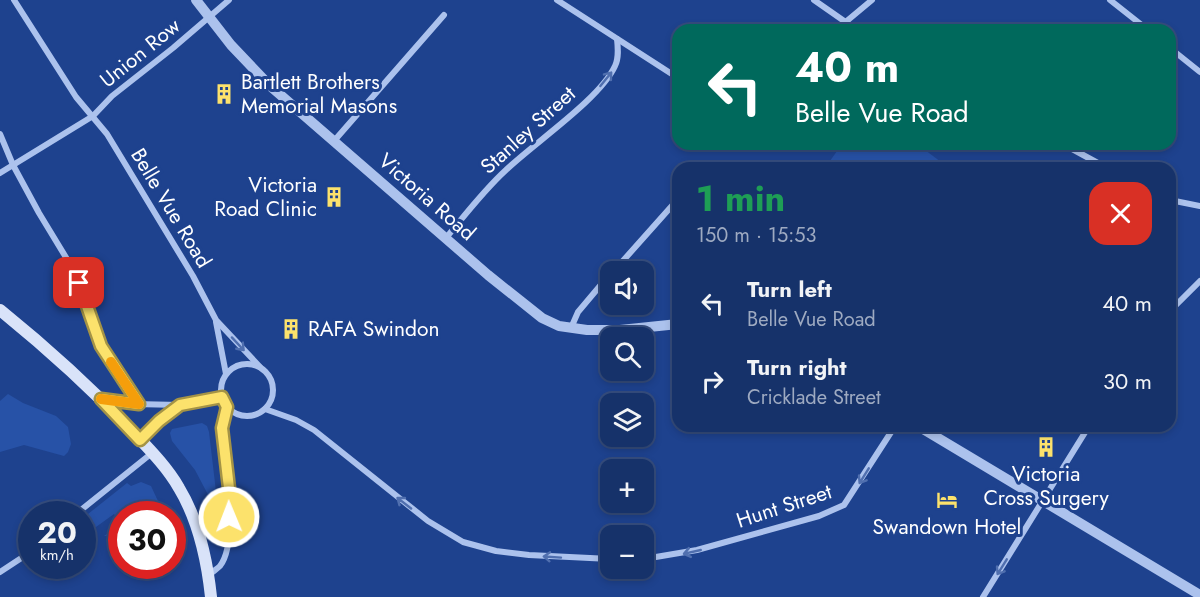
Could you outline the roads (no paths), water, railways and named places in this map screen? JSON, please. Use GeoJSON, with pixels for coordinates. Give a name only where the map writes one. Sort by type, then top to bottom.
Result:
{"type":"FeatureCollection","features":[{"type":"Feature","properties":{"kind":"main road"},"geometry":{"type":"LineString","coordinates":[[0,310],[101,399],[152,453],[179,488],[199,532],[212,597]]}},
{"type":"Feature","properties":{"kind":"street","name":"Belle Vue Road"},"geometry":{"type":"LineString","coordinates":[[14,0],[66,83],[107,134],[180,255],[216,320],[266,372],[273,387],[270,402],[265,409]]}},
{"type":"Feature","properties":{"kind":"street","name":"Victoria Road"},"geometry":{"type":"LineString","coordinates":[[196,0],[247,63],[497,283],[542,318],[571,329],[600,331],[672,325]]}},
{"type":"Feature","properties":{"kind":"street","name":"Union Row"},"geometry":{"type":"LineString","coordinates":[[0,172],[93,116],[112,96],[229,0]]}},
{"type":"Feature","properties":{"kind":"street"},"geometry":{"type":"LineString","coordinates":[[557,0],[672,74]]}},
{"type":"Feature","properties":{"kind":"street"},"geometry":{"type":"LineString","coordinates":[[814,0],[849,24]]}},
{"type":"Feature","properties":{"kind":"street"},"geometry":{"type":"LineString","coordinates":[[844,24],[872,0]]}},
{"type":"Feature","properties":{"kind":"street"},"geometry":{"type":"LineString","coordinates":[[1110,0],[1140,24]]}},
{"type":"Feature","properties":{"kind":"street"},"geometry":{"type":"LineString","coordinates":[[334,141],[444,15]]}},
{"type":"Feature","properties":{"kind":"street","name":"Stanley Street"},"geometry":{"type":"LineString","coordinates":[[446,238],[481,195],[506,169],[584,103],[609,76],[617,59],[617,39]]}},
{"type":"Feature","properties":{"kind":"street"},"geometry":{"type":"LineString","coordinates":[[1176,53],[1200,72]]}},
{"type":"Feature","properties":{"kind":"street"},"geometry":{"type":"LineString","coordinates":[[0,134],[13,165],[73,269],[101,346],[139,404]]}},
{"type":"Feature","properties":{"kind":"street"},"geometry":{"type":"LineString","coordinates":[[1074,150],[1096,162]]}},
{"type":"Feature","properties":{"kind":"street"},"geometry":{"type":"LineString","coordinates":[[1176,201],[1200,206]]}},
{"type":"Feature","properties":{"kind":"street"},"geometry":{"type":"LineString","coordinates":[[623,261],[672,206]]}},
{"type":"Feature","properties":{"kind":"street"},"geometry":{"type":"LineString","coordinates":[[1176,306],[1200,281]]}},
{"type":"Feature","properties":{"kind":"street"},"geometry":{"type":"LineString","coordinates":[[571,329],[578,312],[600,287]]}},
{"type":"Feature","properties":{"kind":"street","name":"Belle Vue Road"},"geometry":{"type":"LineString","coordinates":[[216,320],[226,374],[221,387],[222,397]]}},
{"type":"Feature","properties":{"kind":"street"},"geometry":{"type":"LineString","coordinates":[[226,374],[245,364],[260,368]]}},
{"type":"Feature","properties":{"kind":"street"},"geometry":{"type":"LineString","coordinates":[[101,399],[139,404],[180,405],[222,397],[227,407],[240,415],[248,416],[265,409],[287,415],[314,430],[428,521],[452,537],[477,547],[496,551],[600,559]]}},
{"type":"Feature","properties":{"kind":"street"},"geometry":{"type":"LineString","coordinates":[[140,440],[180,405]]}},
{"type":"Feature","properties":{"kind":"street"},"geometry":{"type":"LineString","coordinates":[[209,575],[220,566],[228,541],[229,495],[222,428],[227,407]]}},
{"type":"Feature","properties":{"kind":"street","name":"Hunt Street"},"geometry":{"type":"LineString","coordinates":[[654,557],[698,550],[838,509],[850,498],[891,432]]}},
{"type":"Feature","properties":{"kind":"street"},"geometry":{"type":"LineString","coordinates":[[928,432],[1200,595]]}},
{"type":"Feature","properties":{"kind":"street"},"geometry":{"type":"LineString","coordinates":[[983,597],[1085,432]]}},
{"type":"Feature","properties":{"kind":"street"},"geometry":{"type":"LineString","coordinates":[[92,501],[152,453]]}},
{"type":"Feature","properties":{"kind":"street"},"geometry":{"type":"LineString","coordinates":[[0,572],[18,560]]}},
{"type":"Feature","properties":{"kind":"place","name":"Bartlett Brothers Memorial Masons"},"geometry":{"type":"Point","coordinates":[224,94]}},
{"type":"Feature","properties":{"kind":"place","name":"Victoria Road Clinic"},"geometry":{"type":"Point","coordinates":[334,197]}},
{"type":"Feature","properties":{"kind":"place","name":"RAFA Swindon"},"geometry":{"type":"Point","coordinates":[291,329]}},
{"type":"Feature","properties":{"kind":"place","name":"Victoria Cross Surgery"},"geometry":{"type":"Point","coordinates":[1046,447]}},
{"type":"Feature","properties":{"kind":"place","name":"Swandown Hotel"},"geometry":{"type":"Point","coordinates":[947,500]}}]}
